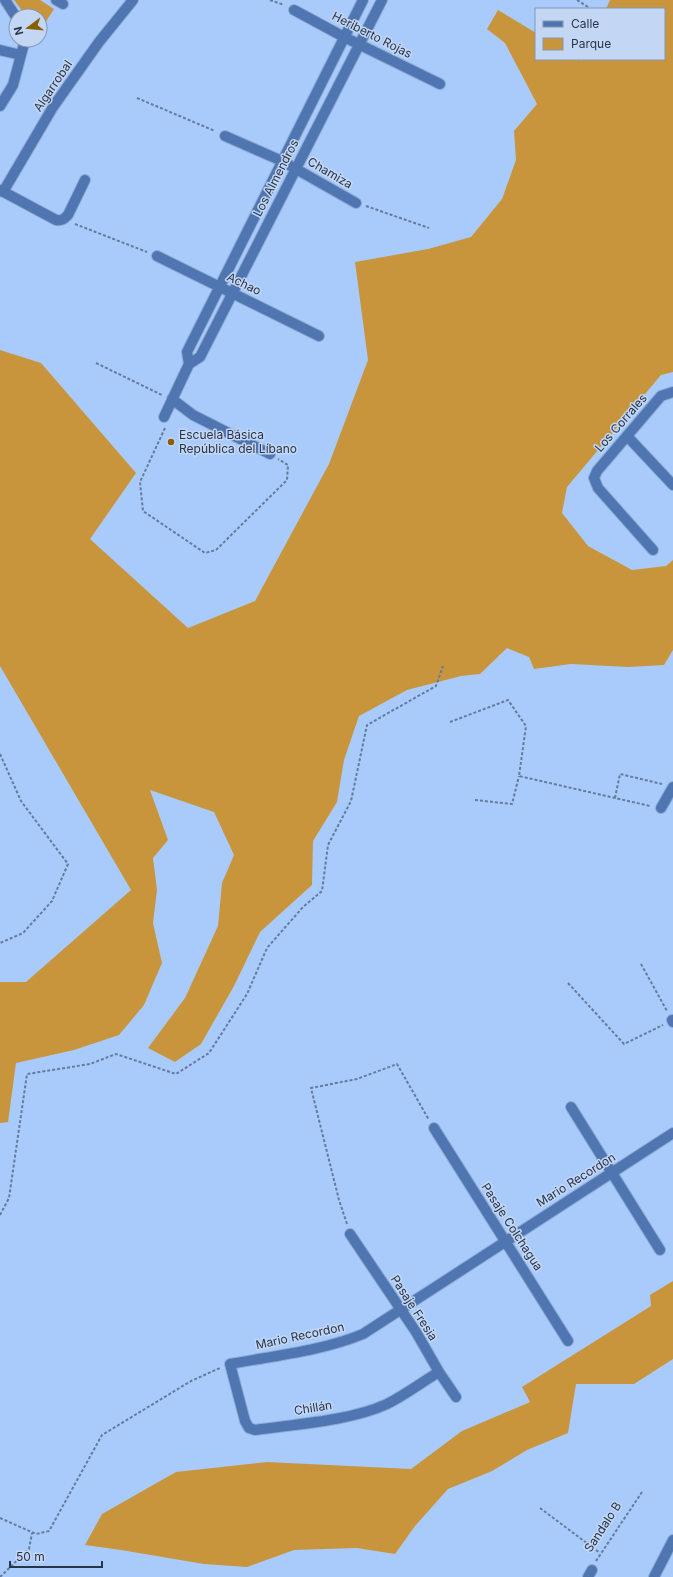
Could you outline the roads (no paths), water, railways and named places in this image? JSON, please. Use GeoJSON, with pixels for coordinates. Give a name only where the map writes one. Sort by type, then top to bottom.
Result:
{"type":"FeatureCollection","features":[{"type":"Feature","properties":{"kind":"street","name":"Algarrobal"},"geometry":{"type":"LineString","coordinates":[[2,191],[53,107],[99,42],[133,0]]}},
{"type":"Feature","properties":{"kind":"street","name":"Los Almendros"},"geometry":{"type":"LineString","coordinates":[[189,364],[187,352],[344,37],[364,0]]}},
{"type":"Feature","properties":{"kind":"street","name":"Los Almendros"},"geometry":{"type":"LineString","coordinates":[[164,416],[189,364],[200,357],[295,168],[382,0]]}},
{"type":"Feature","properties":{"kind":"street","name":"Heriberto Rojas"},"geometry":{"type":"LineString","coordinates":[[294,10],[344,37],[440,84]]}},
{"type":"Feature","properties":{"kind":"street"},"geometry":{"type":"LineString","coordinates":[[0,106],[13,85],[23,48]]}},
{"type":"Feature","properties":{"kind":"street"},"geometry":{"type":"LineString","coordinates":[[0,50],[21,55]]}},
{"type":"Feature","properties":{"kind":"street","name":"Chamiza"},"geometry":{"type":"LineString","coordinates":[[225,136],[282,161],[356,203]]}},
{"type":"Feature","properties":{"kind":"street"},"geometry":{"type":"LineString","coordinates":[[2,191],[56,220],[64,219],[68,215],[85,180]]}},
{"type":"Feature","properties":{"kind":"street","name":"Achao"},"geometry":{"type":"LineString","coordinates":[[157,256],[318,336]]}},
{"type":"Feature","properties":{"kind":"street","name":"Los Corrales"},"geometry":{"type":"LineString","coordinates":[[653,550],[598,488],[594,478],[597,471],[662,396],[672,393]]}},
{"type":"Feature","properties":{"kind":"street"},"geometry":{"type":"LineString","coordinates":[[172,399],[193,415],[270,454]]}},
{"type":"Feature","properties":{"kind":"street"},"geometry":{"type":"LineString","coordinates":[[627,436],[673,485]]}},
{"type":"Feature","properties":{"kind":"street"},"geometry":{"type":"LineString","coordinates":[[661,808],[670,786]]}},
{"type":"Feature","properties":{"kind":"street"},"geometry":{"type":"LineString","coordinates":[[571,1107],[660,1250]]}},
{"type":"Feature","properties":{"kind":"street","name":"Pasaje Colchagua"},"geometry":{"type":"LineString","coordinates":[[434,1128],[568,1341]]}},
{"type":"Feature","properties":{"kind":"street","name":"Mario Recordon"},"geometry":{"type":"LineString","coordinates":[[230,1364],[346,1341],[363,1334],[505,1240],[673,1133]]}},
{"type":"Feature","properties":{"kind":"street","name":"Pasaje Fresia"},"geometry":{"type":"LineString","coordinates":[[350,1234],[399,1309],[416,1332],[439,1372],[456,1396]]}},
{"type":"Feature","properties":{"kind":"street","name":"Chillán"},"geometry":{"type":"LineString","coordinates":[[230,1364],[245,1421],[249,1428],[255,1430],[313,1422],[371,1410],[388,1404],[439,1372]]}},
{"type":"Feature","properties":{"kind":"street"},"geometry":{"type":"LineString","coordinates":[[654,1577],[673,1540]]}},
{"type":"Feature","properties":{"kind":"place","name":"Escuela Básica República del Líbano"},"geometry":{"type":"Point","coordinates":[171,442]}}]}
